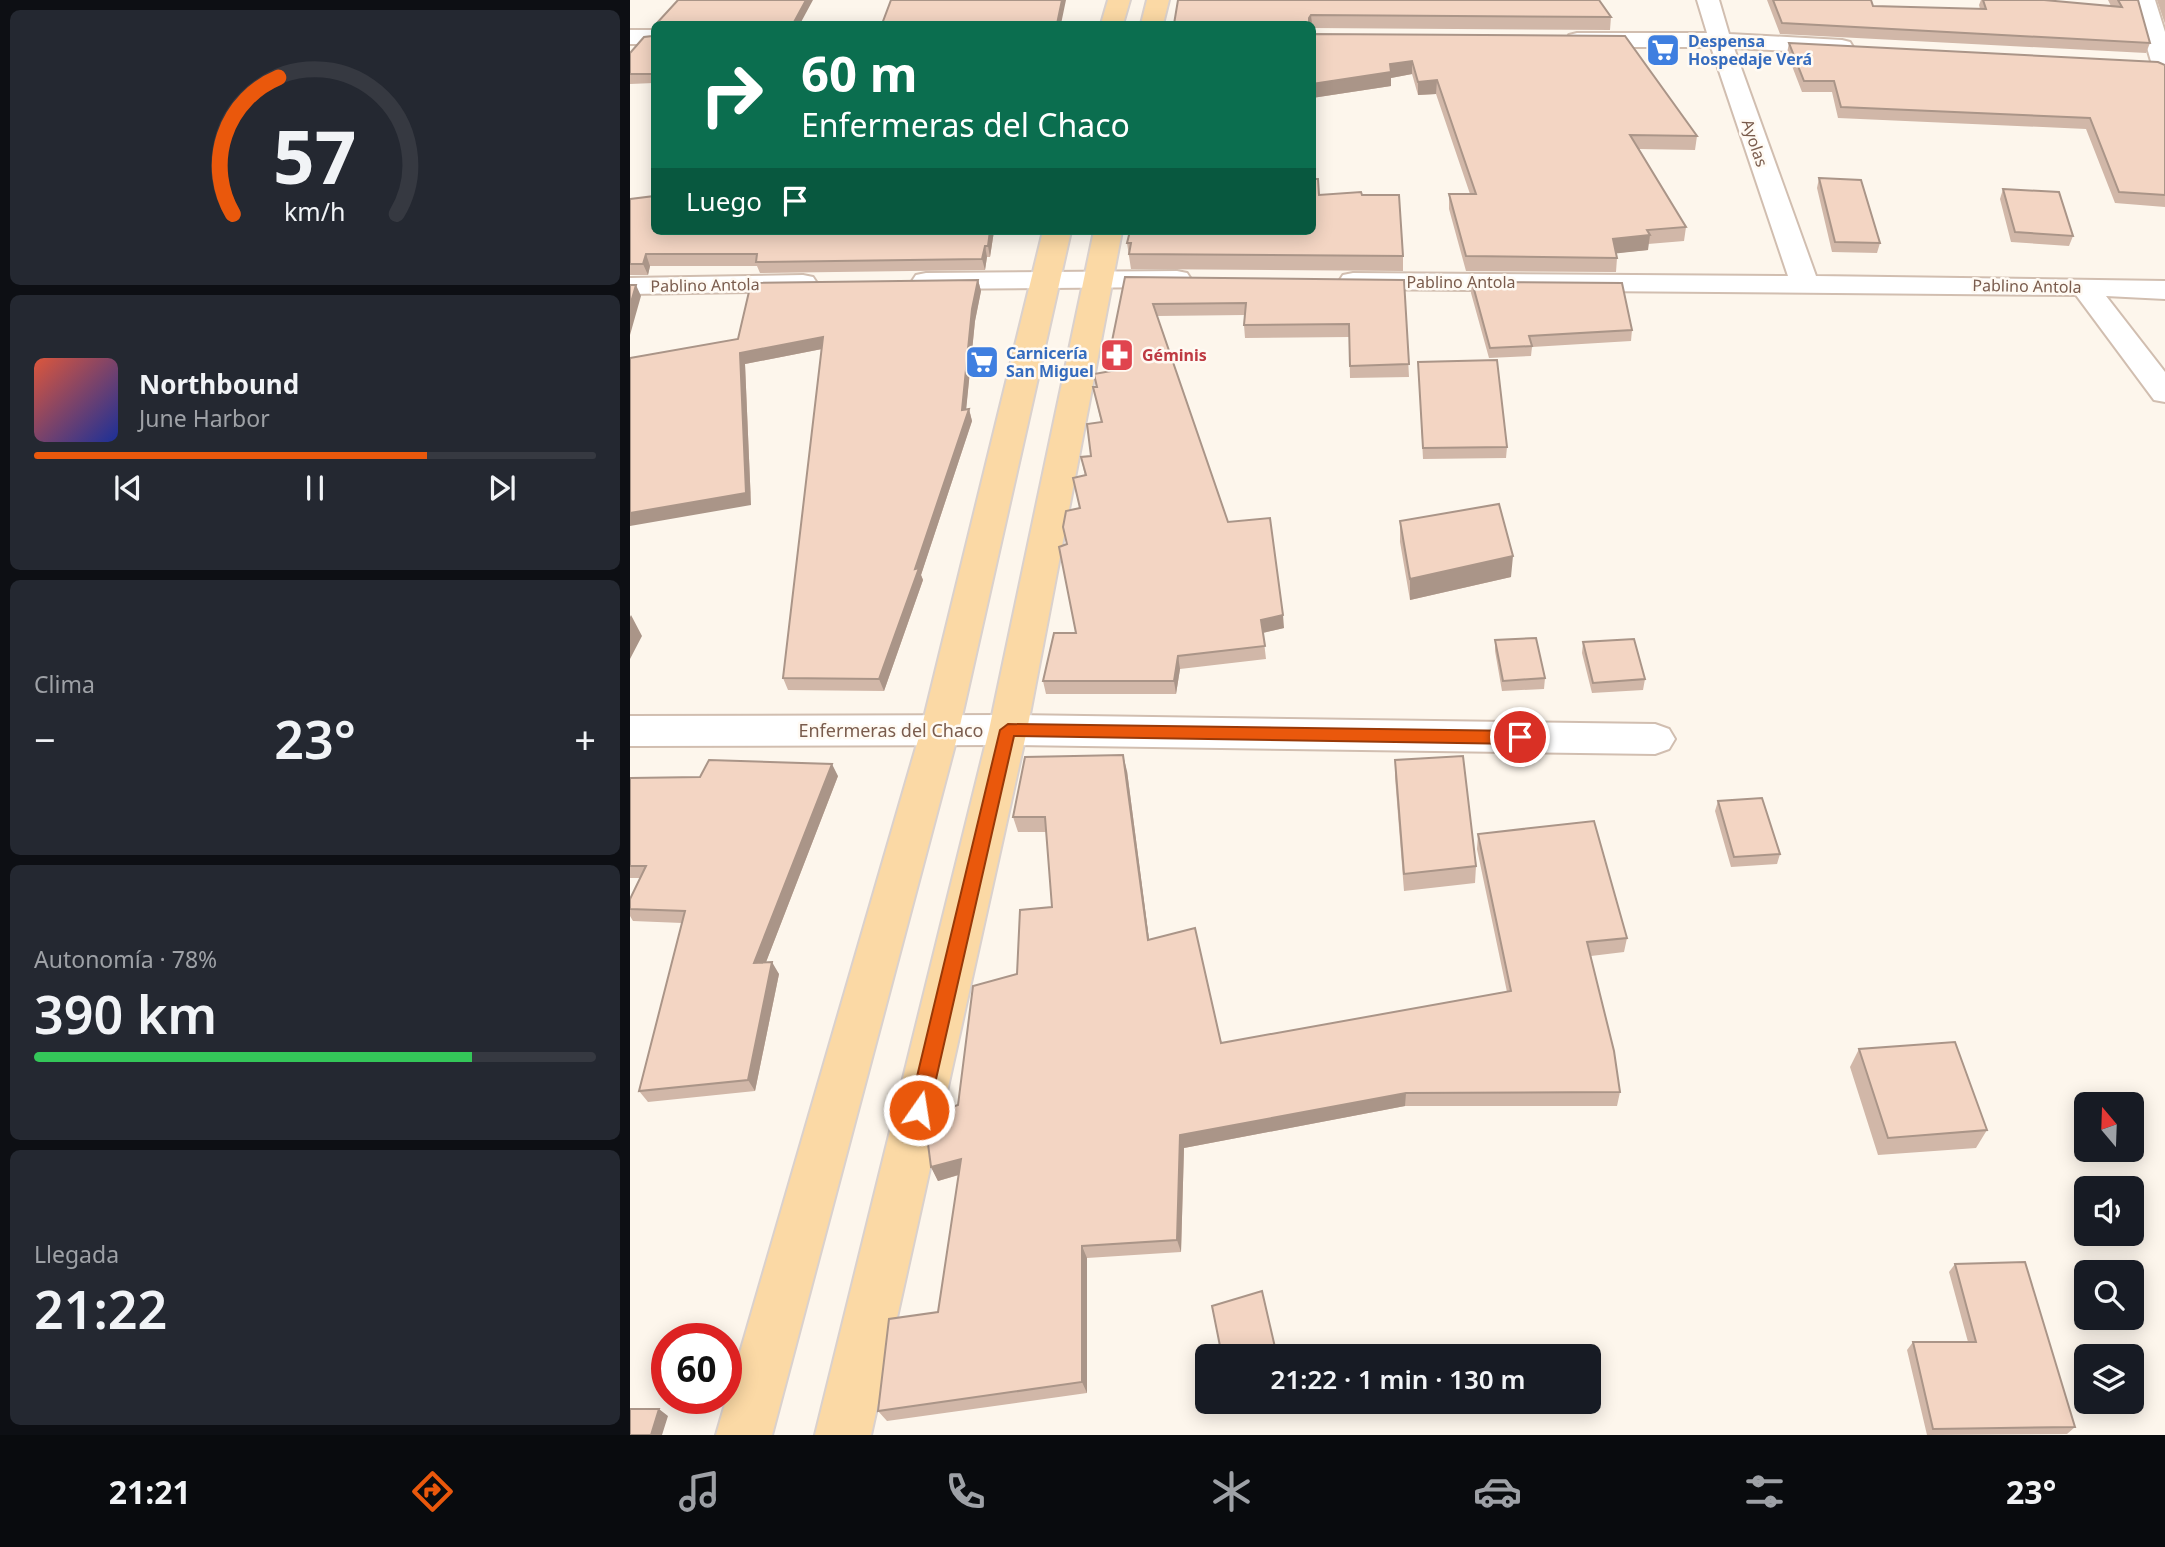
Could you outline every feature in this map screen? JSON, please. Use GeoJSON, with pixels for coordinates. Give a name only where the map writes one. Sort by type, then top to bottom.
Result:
{"type":"FeatureCollection","features":[{"type":"Feature","properties":{"kind":"main road"},"geometry":{"type":"LineString","coordinates":[[1113,21],[1119,0]]}},
{"type":"Feature","properties":{"kind":"main road"},"geometry":{"type":"LineString","coordinates":[[1153,21],[1158,0]]}},
{"type":"Feature","properties":{"kind":"main road"},"geometry":{"type":"LineString","coordinates":[[744,1435],[940,730],[1056,235]]}},
{"type":"Feature","properties":{"kind":"main road"},"geometry":{"type":"LineString","coordinates":[[843,1435],[1008,730],[1107,235]]}},
{"type":"Feature","properties":{"kind":"street","name":"Ayolas"},"geometry":{"type":"LineString","coordinates":[[1709,0],[1720,40],[1805,285]]}},
{"type":"Feature","properties":{"kind":"street"},"geometry":{"type":"LineString","coordinates":[[2135,63],[2164,66],[2144,0]]}},
{"type":"Feature","properties":{"kind":"street"},"geometry":{"type":"LineString","coordinates":[[630,37],[651,37]]}},
{"type":"Feature","properties":{"kind":"street"},"geometry":{"type":"LineString","coordinates":[[1557,39],[1720,40],[1858,48]]}},
{"type":"Feature","properties":{"kind":"street"},"geometry":{"type":"LineString","coordinates":[[906,281],[1209,279]]}},
{"type":"Feature","properties":{"kind":"street","name":"Pablino Antola"},"geometry":{"type":"LineString","coordinates":[[1333,281],[2084,287],[2165,290]]}},
{"type":"Feature","properties":{"kind":"street","name":"Pablino Antola"},"geometry":{"type":"LineString","coordinates":[[630,286],[823,283]]}},
{"type":"Feature","properties":{"kind":"street"},"geometry":{"type":"LineString","coordinates":[[2084,287],[2165,393]]}},
{"type":"Feature","properties":{"kind":"street","name":"Enfermeras del Chaco"},"geometry":{"type":"LineString","coordinates":[[630,731],[1008,730],[1655,739]]}},
{"type":"Feature","properties":{"kind":"building"},"geometry":{"type":"Polygon","coordinates":[[[678,0],[806,0],[795,21],[659,21],[678,0]]]}},
{"type":"Feature","properties":{"kind":"building"},"geometry":{"type":"Polygon","coordinates":[[[891,0],[1062,0],[1058,21],[883,21],[891,0]]]}},
{"type":"Feature","properties":{"kind":"building"},"geometry":{"type":"Polygon","coordinates":[[[1178,0],[1599,0],[1611,17],[1311,15],[1309,21],[1174,21],[1178,0]]]}},
{"type":"Feature","properties":{"kind":"building"},"geometry":{"type":"Polygon","coordinates":[[[1773,0],[1871,0],[1873,6],[1986,9],[1983,0],[2044,0],[2122,7],[2118,0],[2138,0],[2150,43],[1782,23],[1773,0]]]}},
{"type":"Feature","properties":{"kind":"building"},"geometry":{"type":"Polygon","coordinates":[[[1316,34],[1625,36],[1697,136],[1630,135],[1686,227],[1647,230],[1650,235],[1613,239],[1617,258],[1466,256],[1449,194],[1476,194],[1437,80],[1418,82],[1412,61],[1390,64],[1391,72],[1316,83],[1316,34]]]}},
{"type":"Feature","properties":{"kind":"building"},"geometry":{"type":"Polygon","coordinates":[[[651,36],[651,74],[630,74],[630,53],[644,37],[651,36]]]}},
{"type":"Feature","properties":{"kind":"building"},"geometry":{"type":"Polygon","coordinates":[[[1789,43],[2158,62],[2165,65],[2165,195],[2119,192],[2090,118],[1841,107],[1834,81],[1804,81],[1789,43]]]}},
{"type":"Feature","properties":{"kind":"building"},"geometry":{"type":"Polygon","coordinates":[[[1819,178],[1861,180],[1880,243],[1835,242],[1819,178]]]}},
{"type":"Feature","properties":{"kind":"building"},"geometry":{"type":"Polygon","coordinates":[[[1318,179],[1319,195],[1361,192],[1362,195],[1399,195],[1403,256],[1129,254],[1131,243],[1127,243],[1129,235],[1316,235],[1318,179]]]}},
{"type":"Feature","properties":{"kind":"building"},"geometry":{"type":"Polygon","coordinates":[[[2003,189],[2059,192],[2073,236],[2015,232],[2003,189]]]}},
{"type":"Feature","properties":{"kind":"building"},"geometry":{"type":"Polygon","coordinates":[[[651,196],[651,235],[989,235],[982,259],[756,262],[757,254],[646,254],[643,264],[630,264],[630,199],[651,196]]]}},
{"type":"Feature","properties":{"kind":"building"},"geometry":{"type":"Polygon","coordinates":[[[1125,277],[1404,280],[1409,364],[1350,366],[1349,324],[1244,325],[1246,303],[1153,304],[1228,522],[1270,518],[1283,615],[1261,620],[1265,646],[1178,656],[1174,681],[1043,681],[1054,633],[1076,633],[1059,547],[1067,544],[1063,527],[1066,511],[1080,508],[1073,478],[1086,475],[1081,457],[1091,456],[1087,424],[1102,422],[1093,387],[1097,387],[1094,374],[1117,370],[1110,351],[1125,277]]]}},
{"type":"Feature","properties":{"kind":"building"},"geometry":{"type":"Polygon","coordinates":[[[978,280],[972,309],[962,410],[969,409],[915,569],[919,568],[879,679],[783,678],[823,337],[740,353],[746,493],[630,513],[630,358],[738,339],[751,283],[978,280]]]}},
{"type":"Feature","properties":{"kind":"building"},"geometry":{"type":"Polygon","coordinates":[[[1472,282],[1622,283],[1632,330],[1529,336],[1532,346],[1490,348],[1472,282]]]}},
{"type":"Feature","properties":{"kind":"building"},"geometry":{"type":"Polygon","coordinates":[[[630,285],[636,285],[630,306],[630,285]]]}},
{"type":"Feature","properties":{"kind":"building"},"geometry":{"type":"Polygon","coordinates":[[[1497,360],[1507,447],[1423,448],[1418,362],[1497,360]]]}},
{"type":"Feature","properties":{"kind":"building"},"geometry":{"type":"Polygon","coordinates":[[[1499,504],[1513,556],[1410,579],[1400,521],[1499,504]]]}},
{"type":"Feature","properties":{"kind":"building"},"geometry":{"type":"Polygon","coordinates":[[[1536,638],[1545,678],[1503,681],[1495,640],[1536,638]]]}},
{"type":"Feature","properties":{"kind":"building"},"geometry":{"type":"Polygon","coordinates":[[[1634,639],[1645,679],[1593,683],[1583,642],[1634,639]]]}},
{"type":"Feature","properties":{"kind":"building"},"geometry":{"type":"Polygon","coordinates":[[[1123,755],[1148,940],[1195,928],[1221,1043],[1511,991],[1478,834],[1594,821],[1627,938],[1587,942],[1614,1051],[1620,1092],[1406,1093],[1180,1135],[1177,1240],[1082,1246],[1082,1382],[878,1411],[889,1319],[938,1312],[961,1159],[931,1167],[928,1144],[936,1112],[958,1105],[973,986],[1017,974],[1020,910],[1052,907],[1045,817],[1013,817],[1025,757],[1123,755]]]}},
{"type":"Feature","properties":{"kind":"building"},"geometry":{"type":"Polygon","coordinates":[[[1463,756],[1476,866],[1404,874],[1395,760],[1463,756]]]}},
{"type":"Feature","properties":{"kind":"building"},"geometry":{"type":"Polygon","coordinates":[[[709,760],[832,764],[754,963],[772,962],[748,1080],[639,1091],[685,911],[630,909],[630,899],[646,866],[630,866],[630,778],[700,777],[709,760]]]}},
{"type":"Feature","properties":{"kind":"building"},"geometry":{"type":"Polygon","coordinates":[[[1762,798],[1780,854],[1734,857],[1718,801],[1762,798]]]}},
{"type":"Feature","properties":{"kind":"building"},"geometry":{"type":"Polygon","coordinates":[[[1955,1042],[1987,1130],[1888,1138],[1859,1049],[1955,1042]]]}},
{"type":"Feature","properties":{"kind":"building"},"geometry":{"type":"Polygon","coordinates":[[[2025,1262],[2075,1427],[1933,1429],[1913,1342],[1976,1342],[1955,1264],[2025,1262]]]}},
{"type":"Feature","properties":{"kind":"building"},"geometry":{"type":"Polygon","coordinates":[[[1262,1291],[1274,1344],[1220,1344],[1212,1306],[1262,1291]]]}},
{"type":"Feature","properties":{"kind":"building"},"geometry":{"type":"Polygon","coordinates":[[[630,1409],[651,1409],[651,1414],[657,1414],[651,1435],[630,1435],[630,1409]]]}},
{"type":"Feature","properties":{"kind":"place","name":"Despensa Hospedaje Verá"},"geometry":{"type":"Point","coordinates":[1663,50]}},
{"type":"Feature","properties":{"kind":"place","name":"Géminis"},"geometry":{"type":"Point","coordinates":[1117,355]}},
{"type":"Feature","properties":{"kind":"place","name":"Carnicería San Miguel"},"geometry":{"type":"Point","coordinates":[982,362]}},
{"type":"Feature","properties":{"kind":"route"},"geometry":{"type":"LineString","coordinates":[[919,1110],[1008,730],[1520,737]]}}]}
